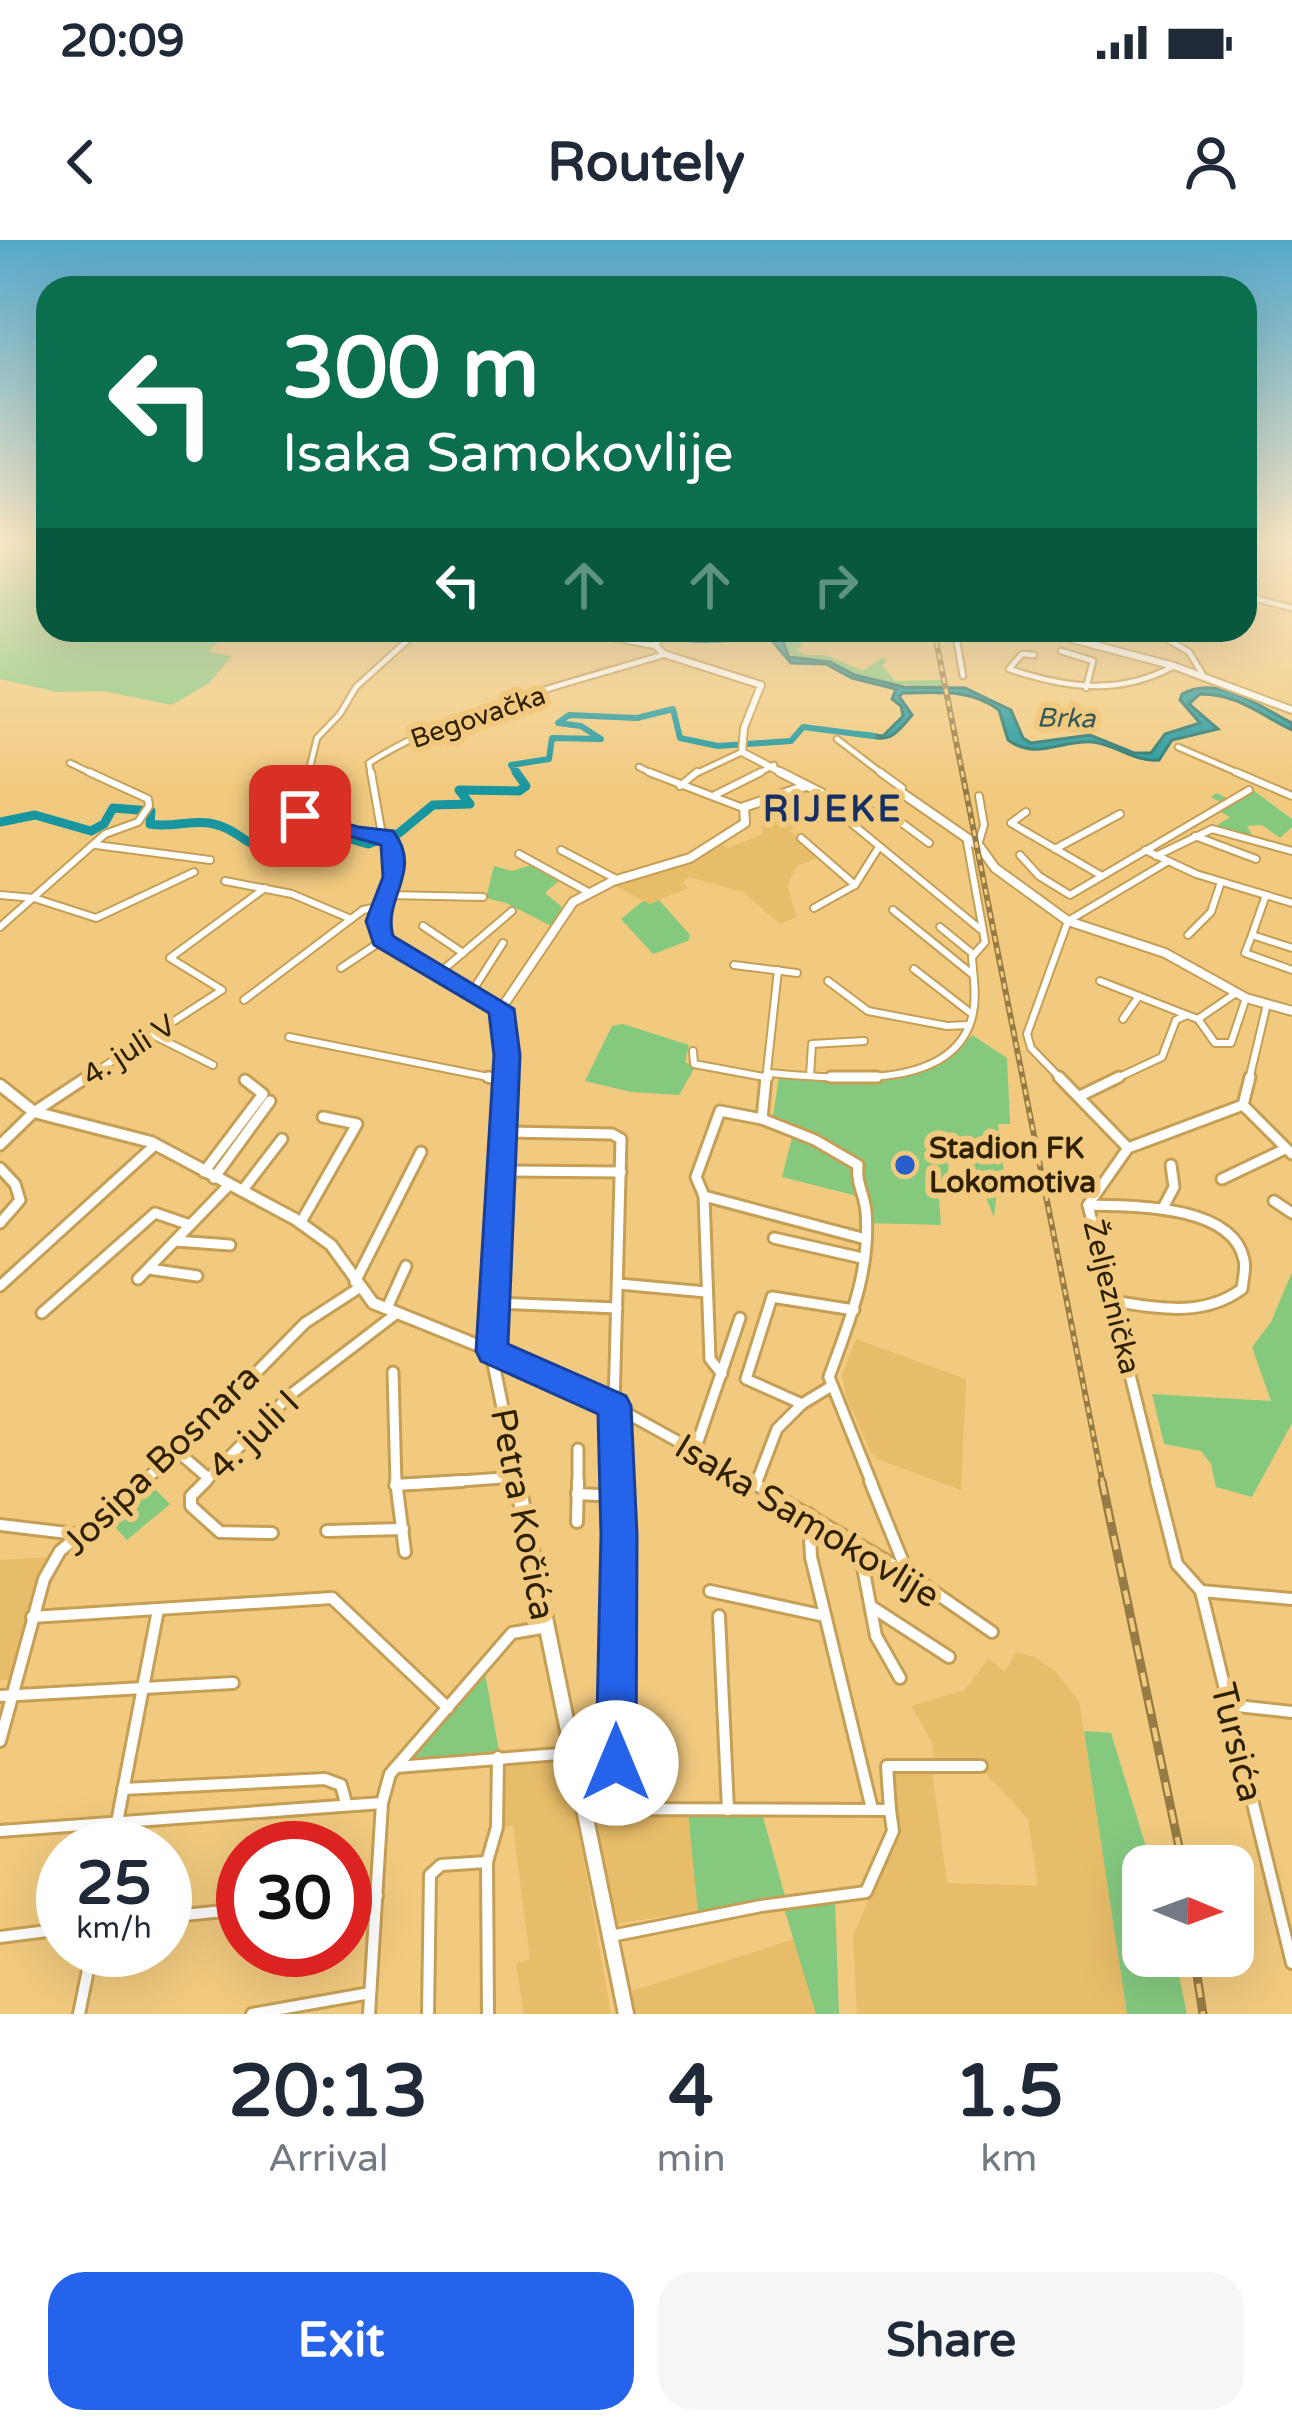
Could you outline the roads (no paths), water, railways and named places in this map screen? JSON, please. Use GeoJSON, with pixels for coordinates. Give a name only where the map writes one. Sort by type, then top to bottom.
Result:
{"type":"FeatureCollection","features":[{"type":"Feature","properties":{"kind":"street"},"geometry":{"type":"LineString","coordinates":[[382,940],[377,921],[394,877],[386,836],[303,818],[302,799],[320,733],[340,714],[356,687],[406,642]]}},
{"type":"Feature","properties":{"kind":"street"},"geometry":{"type":"LineString","coordinates":[[657,642],[662,655],[760,683],[761,694],[742,749],[696,772],[680,786]]}},
{"type":"Feature","properties":{"kind":"street"},"geometry":{"type":"LineString","coordinates":[[957,642],[963,676]]}},
{"type":"Feature","properties":{"kind":"street"},"geometry":{"type":"LineString","coordinates":[[1081,642],[1203,675],[1292,710]]}},
{"type":"Feature","properties":{"kind":"street"},"geometry":{"type":"LineString","coordinates":[[1094,646],[1096,642]]}},
{"type":"Feature","properties":{"kind":"street"},"geometry":{"type":"LineString","coordinates":[[1173,642],[1190,652],[1203,675]]}},
{"type":"Feature","properties":{"kind":"street"},"geometry":{"type":"LineString","coordinates":[[1061,651],[1092,660],[1086,688]]}},
{"type":"Feature","properties":{"kind":"street"},"geometry":{"type":"LineString","coordinates":[[1034,655],[1022,654],[1009,669],[1086,688],[1137,684],[1174,666]]}},
{"type":"Feature","properties":{"kind":"street","name":"Begovačka"},"geometry":{"type":"LineString","coordinates":[[386,836],[368,765],[374,757],[512,702],[662,655]]}},
{"type":"Feature","properties":{"kind":"street"},"geometry":{"type":"LineString","coordinates":[[837,739],[902,788],[839,813],[983,931]]}},
{"type":"Feature","properties":{"kind":"street"},"geometry":{"type":"LineString","coordinates":[[1178,747],[1292,796]]}},
{"type":"Feature","properties":{"kind":"street"},"geometry":{"type":"LineString","coordinates":[[742,749],[851,807]]}},
{"type":"Feature","properties":{"kind":"street"},"geometry":{"type":"LineString","coordinates":[[0,927],[105,834],[138,822],[146,810],[148,799],[70,763]]}},
{"type":"Feature","properties":{"kind":"street"},"geometry":{"type":"LineString","coordinates":[[712,796],[774,765]]}},
{"type":"Feature","properties":{"kind":"street"},"geometry":{"type":"LineString","coordinates":[[639,766],[743,808],[806,786]]}},
{"type":"Feature","properties":{"kind":"street"},"geometry":{"type":"LineString","coordinates":[[1070,895],[1249,790]]}},
{"type":"Feature","properties":{"kind":"street"},"geometry":{"type":"LineString","coordinates":[[898,792],[973,844],[994,868],[1068,921],[1165,952],[1241,996],[1292,1011]]}},
{"type":"Feature","properties":{"kind":"street"},"geometry":{"type":"LineString","coordinates":[[693,1051],[694,1064],[768,1075],[866,1077],[917,1068],[946,1053],[970,1025],[973,954],[984,945],[973,844],[984,825],[979,796]]}},
{"type":"Feature","properties":{"kind":"street"},"geometry":{"type":"LineString","coordinates":[[872,801],[929,843]]}},
{"type":"Feature","properties":{"kind":"street"},"geometry":{"type":"LineString","coordinates":[[382,940],[501,1009],[560,917],[590,893],[617,880],[695,856],[745,824],[743,808]]}},
{"type":"Feature","properties":{"kind":"street"},"geometry":{"type":"LineString","coordinates":[[1026,812],[1011,824],[1103,876]]}},
{"type":"Feature","properties":{"kind":"street"},"geometry":{"type":"LineString","coordinates":[[1055,849],[1120,814]]}},
{"type":"Feature","properties":{"kind":"street"},"geometry":{"type":"LineString","coordinates":[[1156,856],[1214,829],[1292,851]]}},
{"type":"Feature","properties":{"kind":"street"},"geometry":{"type":"LineString","coordinates":[[1194,835],[1256,859]]}},
{"type":"Feature","properties":{"kind":"street"},"geometry":{"type":"LineString","coordinates":[[801,838],[856,884]]}},
{"type":"Feature","properties":{"kind":"street"},"geometry":{"type":"LineString","coordinates":[[96,845],[210,860]]}},
{"type":"Feature","properties":{"kind":"street"},"geometry":{"type":"LineString","coordinates":[[814,908],[856,884],[879,847]]}},
{"type":"Feature","properties":{"kind":"street"},"geometry":{"type":"LineString","coordinates":[[561,850],[617,880]]}},
{"type":"Feature","properties":{"kind":"street"},"geometry":{"type":"LineString","coordinates":[[1145,850],[1221,882],[1292,902]]}},
{"type":"Feature","properties":{"kind":"street"},"geometry":{"type":"LineString","coordinates":[[519,854],[590,893]]}},
{"type":"Feature","properties":{"kind":"street"},"geometry":{"type":"LineString","coordinates":[[1020,855],[1039,876],[1087,906]]}},
{"type":"Feature","properties":{"kind":"street"},"geometry":{"type":"LineString","coordinates":[[1167,862],[1068,921],[1027,1034],[1031,1048],[1127,1148],[1243,1105]]}},
{"type":"Feature","properties":{"kind":"street"},"geometry":{"type":"LineString","coordinates":[[0,895],[96,919],[194,872]]}},
{"type":"Feature","properties":{"kind":"street"},"geometry":{"type":"LineString","coordinates":[[224,881],[266,888],[351,919]]}},
{"type":"Feature","properties":{"kind":"street"},"geometry":{"type":"LineString","coordinates":[[1188,935],[1210,911],[1221,882]]}},
{"type":"Feature","properties":{"kind":"street","name":"4. juli V"},"geometry":{"type":"LineString","coordinates":[[0,1145],[34,1112],[222,987],[170,958],[266,888]]}},
{"type":"Feature","properties":{"kind":"street"},"geometry":{"type":"LineString","coordinates":[[388,895],[483,897]]}},
{"type":"Feature","properties":{"kind":"street"},"geometry":{"type":"LineString","coordinates":[[1266,895],[1245,953],[1292,970]]}},
{"type":"Feature","properties":{"kind":"street"},"geometry":{"type":"LineString","coordinates":[[244,1000],[367,908],[382,906]]}},
{"type":"Feature","properties":{"kind":"street"},"geometry":{"type":"LineString","coordinates":[[893,910],[972,974]]}},
{"type":"Feature","properties":{"kind":"street"},"geometry":{"type":"LineString","coordinates":[[437,975],[512,911]]}},
{"type":"Feature","properties":{"kind":"street"},"geometry":{"type":"LineString","coordinates":[[423,926],[463,953]]}},
{"type":"Feature","properties":{"kind":"street"},"geometry":{"type":"LineString","coordinates":[[940,927],[973,954]]}},
{"type":"Feature","properties":{"kind":"street"},"geometry":{"type":"LineString","coordinates":[[1252,935],[1292,948]]}},
{"type":"Feature","properties":{"kind":"street"},"geometry":{"type":"LineString","coordinates":[[341,968],[382,940]]}},
{"type":"Feature","properties":{"kind":"street"},"geometry":{"type":"LineString","coordinates":[[471,993],[503,943]]}},
{"type":"Feature","properties":{"kind":"street"},"geometry":{"type":"LineString","coordinates":[[734,965],[797,973]]}},
{"type":"Feature","properties":{"kind":"street"},"geometry":{"type":"LineString","coordinates":[[914,969],[972,1014]]}},
{"type":"Feature","properties":{"kind":"street"},"geometry":{"type":"LineString","coordinates":[[762,1119],[778,970]]}},
{"type":"Feature","properties":{"kind":"street"},"geometry":{"type":"LineString","coordinates":[[828,981],[869,1012],[947,1026],[970,1025]]}},
{"type":"Feature","properties":{"kind":"street"},"geometry":{"type":"LineString","coordinates":[[1100,981],[1198,1019],[1215,1043],[1231,1043],[1241,996]]}},
{"type":"Feature","properties":{"kind":"street"},"geometry":{"type":"LineString","coordinates":[[1123,1019],[1139,996]]}},
{"type":"Feature","properties":{"kind":"street"},"geometry":{"type":"LineString","coordinates":[[1198,1019],[1241,996]]}},
{"type":"Feature","properties":{"kind":"street"},"geometry":{"type":"LineString","coordinates":[[1243,1105],[1267,1004]]}},
{"type":"Feature","properties":{"kind":"street","name":"Petra Kočića"},"geometry":{"type":"LineString","coordinates":[[501,1009],[506,1081],[492,1351],[626,2014]]}},
{"type":"Feature","properties":{"kind":"street"},"geometry":{"type":"LineString","coordinates":[[1080,1096],[1162,1057],[1175,1020],[1187,1015]]}},
{"type":"Feature","properties":{"kind":"street"},"geometry":{"type":"LineString","coordinates":[[152,1035],[213,1064]]}},
{"type":"Feature","properties":{"kind":"street"},"geometry":{"type":"LineString","coordinates":[[289,1037],[506,1081]]}},
{"type":"Feature","properties":{"kind":"street"},"geometry":{"type":"LineString","coordinates":[[810,1076],[812,1044],[864,1041]]}},
{"type":"Feature","properties":{"kind":"street"},"geometry":{"type":"LineString","coordinates":[[209,1175],[263,1094],[245,1080]]}},
{"type":"Feature","properties":{"kind":"street"},"geometry":{"type":"LineString","coordinates":[[0,1085],[34,1112],[121,1131],[302,1222],[338,1251],[357,1286],[392,1311],[492,1351]]}},
{"type":"Feature","properties":{"kind":"street"},"geometry":{"type":"LineString","coordinates":[[209,1175],[270,1101]]}},
{"type":"Feature","properties":{"kind":"street"},"geometry":{"type":"LineString","coordinates":[[1222,1179],[1289,1151],[1243,1105]]}},
{"type":"Feature","properties":{"kind":"street"},"geometry":{"type":"LineString","coordinates":[[722,1374],[710,1360],[704,1196],[696,1177],[720,1111],[762,1119],[856,1162],[856,1184],[866,1206],[862,1285],[830,1368],[830,1387],[899,1544],[907,1573]]}},
{"type":"Feature","properties":{"kind":"street"},"geometry":{"type":"LineString","coordinates":[[302,1222],[357,1124],[323,1117]]}},
{"type":"Feature","properties":{"kind":"street"},"geometry":{"type":"LineString","coordinates":[[502,1132],[614,1134],[621,1139],[614,1406],[619,1496],[616,1809]]}},
{"type":"Feature","properties":{"kind":"street"},"geometry":{"type":"LineString","coordinates":[[242,1191],[282,1139]]}},
{"type":"Feature","properties":{"kind":"street"},"geometry":{"type":"LineString","coordinates":[[0,1286],[155,1145]]}},
{"type":"Feature","properties":{"kind":"street","name":"Željeznička"},"geometry":{"type":"LineString","coordinates":[[1127,1148],[1088,1205],[1177,1564],[1201,1591]]}},
{"type":"Feature","properties":{"kind":"street"},"geometry":{"type":"LineString","coordinates":[[357,1286],[421,1152]]}},
{"type":"Feature","properties":{"kind":"street"},"geometry":{"type":"LineString","coordinates":[[1162,1208],[1174,1187],[1171,1165]]}},
{"type":"Feature","properties":{"kind":"street"},"geometry":{"type":"LineString","coordinates":[[0,1168],[15,1184],[20,1200],[0,1223]]}},
{"type":"Feature","properties":{"kind":"street"},"geometry":{"type":"LineString","coordinates":[[500,1171],[621,1172]]}},
{"type":"Feature","properties":{"kind":"street"},"geometry":{"type":"LineString","coordinates":[[138,1279],[229,1185]]}},
{"type":"Feature","properties":{"kind":"street"},"geometry":{"type":"LineString","coordinates":[[704,1196],[862,1238]]}},
{"type":"Feature","properties":{"kind":"street"},"geometry":{"type":"LineString","coordinates":[[1274,1201],[1292,1213]]}},
{"type":"Feature","properties":{"kind":"street"},"geometry":{"type":"LineString","coordinates":[[1088,1205],[1185,1211],[1225,1232],[1244,1258],[1242,1289],[1227,1303],[1172,1309],[1112,1301]]}},
{"type":"Feature","properties":{"kind":"street"},"geometry":{"type":"LineString","coordinates":[[42,1313],[154,1213],[190,1225]]}},
{"type":"Feature","properties":{"kind":"street"},"geometry":{"type":"LineString","coordinates":[[774,1238],[862,1258]]}},
{"type":"Feature","properties":{"kind":"street"},"geometry":{"type":"LineString","coordinates":[[175,1241],[230,1245]]}},
{"type":"Feature","properties":{"kind":"street"},"geometry":{"type":"LineString","coordinates":[[392,1311],[406,1266]]}},
{"type":"Feature","properties":{"kind":"street"},"geometry":{"type":"LineString","coordinates":[[148,1269],[197,1276]]}},
{"type":"Feature","properties":{"kind":"street"},"geometry":{"type":"LineString","coordinates":[[619,1284],[706,1292]]}},
{"type":"Feature","properties":{"kind":"street","name":"Josipa Bosnara"},"geometry":{"type":"LineString","coordinates":[[0,1741],[6,1695],[52,1563],[77,1534],[178,1452],[286,1340],[357,1286]]}},
{"type":"Feature","properties":{"kind":"street"},"geometry":{"type":"LineString","coordinates":[[802,1404],[746,1379],[772,1298],[854,1310]]}},
{"type":"Feature","properties":{"kind":"street"},"geometry":{"type":"LineString","coordinates":[[495,1303],[617,1308]]}},
{"type":"Feature","properties":{"kind":"street","name":"4. juli I"},"geometry":{"type":"LineString","coordinates":[[272,1533],[220,1532],[196,1512],[191,1496],[290,1395],[334,1366],[392,1311]]}},
{"type":"Feature","properties":{"kind":"street"},"geometry":{"type":"LineString","coordinates":[[694,1450],[740,1318]]}},
{"type":"Feature","properties":{"kind":"street","name":"Isaka Samokovlije"},"geometry":{"type":"LineString","coordinates":[[492,1351],[614,1406],[756,1484],[907,1573],[992,1632]]}},
{"type":"Feature","properties":{"kind":"street"},"geometry":{"type":"LineString","coordinates":[[393,1372],[395,1485],[405,1552]]}},
{"type":"Feature","properties":{"kind":"street"},"geometry":{"type":"LineString","coordinates":[[756,1484],[777,1429],[802,1404],[830,1387]]}},
{"type":"Feature","properties":{"kind":"street"},"geometry":{"type":"LineString","coordinates":[[577,1522],[578,1449]]}},
{"type":"Feature","properties":{"kind":"street"},"geometry":{"type":"LineString","coordinates":[[178,1452],[207,1477]]}},
{"type":"Feature","properties":{"kind":"street"},"geometry":{"type":"LineString","coordinates":[[395,1485],[516,1477]]}},
{"type":"Feature","properties":{"kind":"street"},"geometry":{"type":"LineString","coordinates":[[577,1494],[619,1496]]}},
{"type":"Feature","properties":{"kind":"street"},"geometry":{"type":"LineString","coordinates":[[809,1514],[811,1557],[872,1809]]}},
{"type":"Feature","properties":{"kind":"street"},"geometry":{"type":"LineString","coordinates":[[0,1525],[77,1534]]}},
{"type":"Feature","properties":{"kind":"street"},"geometry":{"type":"LineString","coordinates":[[327,1531],[403,1529]]}},
{"type":"Feature","properties":{"kind":"street"},"geometry":{"type":"LineString","coordinates":[[859,1544],[870,1606],[889,1668],[900,1678]]}},
{"type":"Feature","properties":{"kind":"street"},"geometry":{"type":"LineString","coordinates":[[710,1591],[826,1616]]}},
{"type":"Feature","properties":{"kind":"street"},"geometry":{"type":"LineString","coordinates":[[1201,1591],[1292,1599]]}},
{"type":"Feature","properties":{"kind":"street","name":"Tursića"},"geometry":{"type":"LineString","coordinates":[[1201,1591],[1292,1963]]}},
{"type":"Feature","properties":{"kind":"street"},"geometry":{"type":"LineString","coordinates":[[32,1617],[332,1598],[448,1708]]}},
{"type":"Feature","properties":{"kind":"street"},"geometry":{"type":"LineString","coordinates":[[870,1606],[949,1657]]}},
{"type":"Feature","properties":{"kind":"street"},"geometry":{"type":"LineString","coordinates":[[118,1819],[158,1610]]}},
{"type":"Feature","properties":{"kind":"street"},"geometry":{"type":"LineString","coordinates":[[719,1616],[728,1810]]}},
{"type":"Feature","properties":{"kind":"street"},"geometry":{"type":"LineString","coordinates":[[369,2014],[382,1803],[395,1767],[512,1633],[547,1627]]}},
{"type":"Feature","properties":{"kind":"street"},"geometry":{"type":"LineString","coordinates":[[6,1695],[233,1683]]}},
{"type":"Feature","properties":{"kind":"street"},"geometry":{"type":"LineString","coordinates":[[1228,1705],[1292,1712]]}},
{"type":"Feature","properties":{"kind":"street"},"geometry":{"type":"LineString","coordinates":[[395,1767],[572,1753]]}},
{"type":"Feature","properties":{"kind":"street"},"geometry":{"type":"LineString","coordinates":[[488,2014],[487,1862],[497,1827],[498,1757]]}},
{"type":"Feature","properties":{"kind":"street"},"geometry":{"type":"LineString","coordinates":[[609,1936],[761,1906],[866,1892],[893,1831],[887,1766],[981,1766]]}},
{"type":"Feature","properties":{"kind":"street"},"geometry":{"type":"LineString","coordinates":[[123,1789],[325,1779],[341,1785],[346,1803]]}},
{"type":"Feature","properties":{"kind":"street"},"geometry":{"type":"LineString","coordinates":[[0,1831],[382,1803]]}},
{"type":"Feature","properties":{"kind":"street"},"geometry":{"type":"LineString","coordinates":[[586,1815],[616,1809],[890,1810]]}},
{"type":"Feature","properties":{"kind":"street"},"geometry":{"type":"LineString","coordinates":[[428,2014],[430,1875],[440,1865],[487,1862]]}},
{"type":"Feature","properties":{"kind":"street"},"geometry":{"type":"LineString","coordinates":[[372,1896],[377,1896]]}},
{"type":"Feature","properties":{"kind":"street"},"geometry":{"type":"LineString","coordinates":[[0,1937],[36,1932]]}},
{"type":"Feature","properties":{"kind":"street"},"geometry":{"type":"LineString","coordinates":[[79,2014],[87,1977]]}},
{"type":"Feature","properties":{"kind":"street"},"geometry":{"type":"LineString","coordinates":[[252,2014],[370,1993]]}},
{"type":"Feature","properties":{"kind":"water"},"geometry":{"type":"Polygon","coordinates":[[[773,642],[783,642],[789,657],[830,662],[855,675],[904,687],[965,688],[1011,710],[1023,738],[1031,743],[1090,735],[1134,753],[1151,753],[1165,734],[1200,723],[1180,700],[1182,694],[1211,688],[1253,702],[1292,723],[1292,730],[1238,701],[1200,694],[1189,704],[1218,729],[1172,740],[1159,760],[1093,742],[1029,749],[1008,740],[999,710],[977,698],[903,693],[899,696],[912,715],[896,732],[879,738],[863,733],[883,736],[903,716],[901,706],[892,699],[896,689],[852,678],[826,664],[791,663],[773,642]]]}},
{"type":"Feature","properties":{"kind":"waterway"},"geometry":{"type":"LineString","coordinates":[[518,775],[511,765],[549,759],[552,738],[601,739],[581,726],[558,723],[569,715],[637,718],[673,709],[680,738],[718,746],[791,741],[803,727],[873,736]]}},
{"type":"Feature","properties":{"kind":"waterway"},"geometry":{"type":"LineString","coordinates":[[0,822],[35,815],[91,831],[104,824],[113,808],[151,811],[150,824],[209,823],[258,845],[294,823],[368,844],[399,833],[433,805],[470,804],[459,790],[519,791],[526,786],[516,772]]}},
{"type":"Feature","properties":{"kind":"railway"},"geometry":{"type":"LineString","coordinates":[[936,642],[1103,1484]]}},
{"type":"Feature","properties":{"kind":"railway"},"geometry":{"type":"LineString","coordinates":[[1102,1481],[1179,1845]]}},
{"type":"Feature","properties":{"kind":"railway"},"geometry":{"type":"LineString","coordinates":[[1197,1977],[1203,2014]]}},
{"type":"Feature","properties":{"kind":"place","name":"Stadion FK Lokomotiva"},"geometry":{"type":"Point","coordinates":[905,1165]}},
{"type":"Feature","properties":{"kind":"district","name":"RIJEKE"},"geometry":{"type":"Point","coordinates":[833,808]}},
{"type":"Feature","properties":{"kind":"water label","name":"Brka"},"geometry":{"type":"Point","coordinates":[1066,718]}}]}
